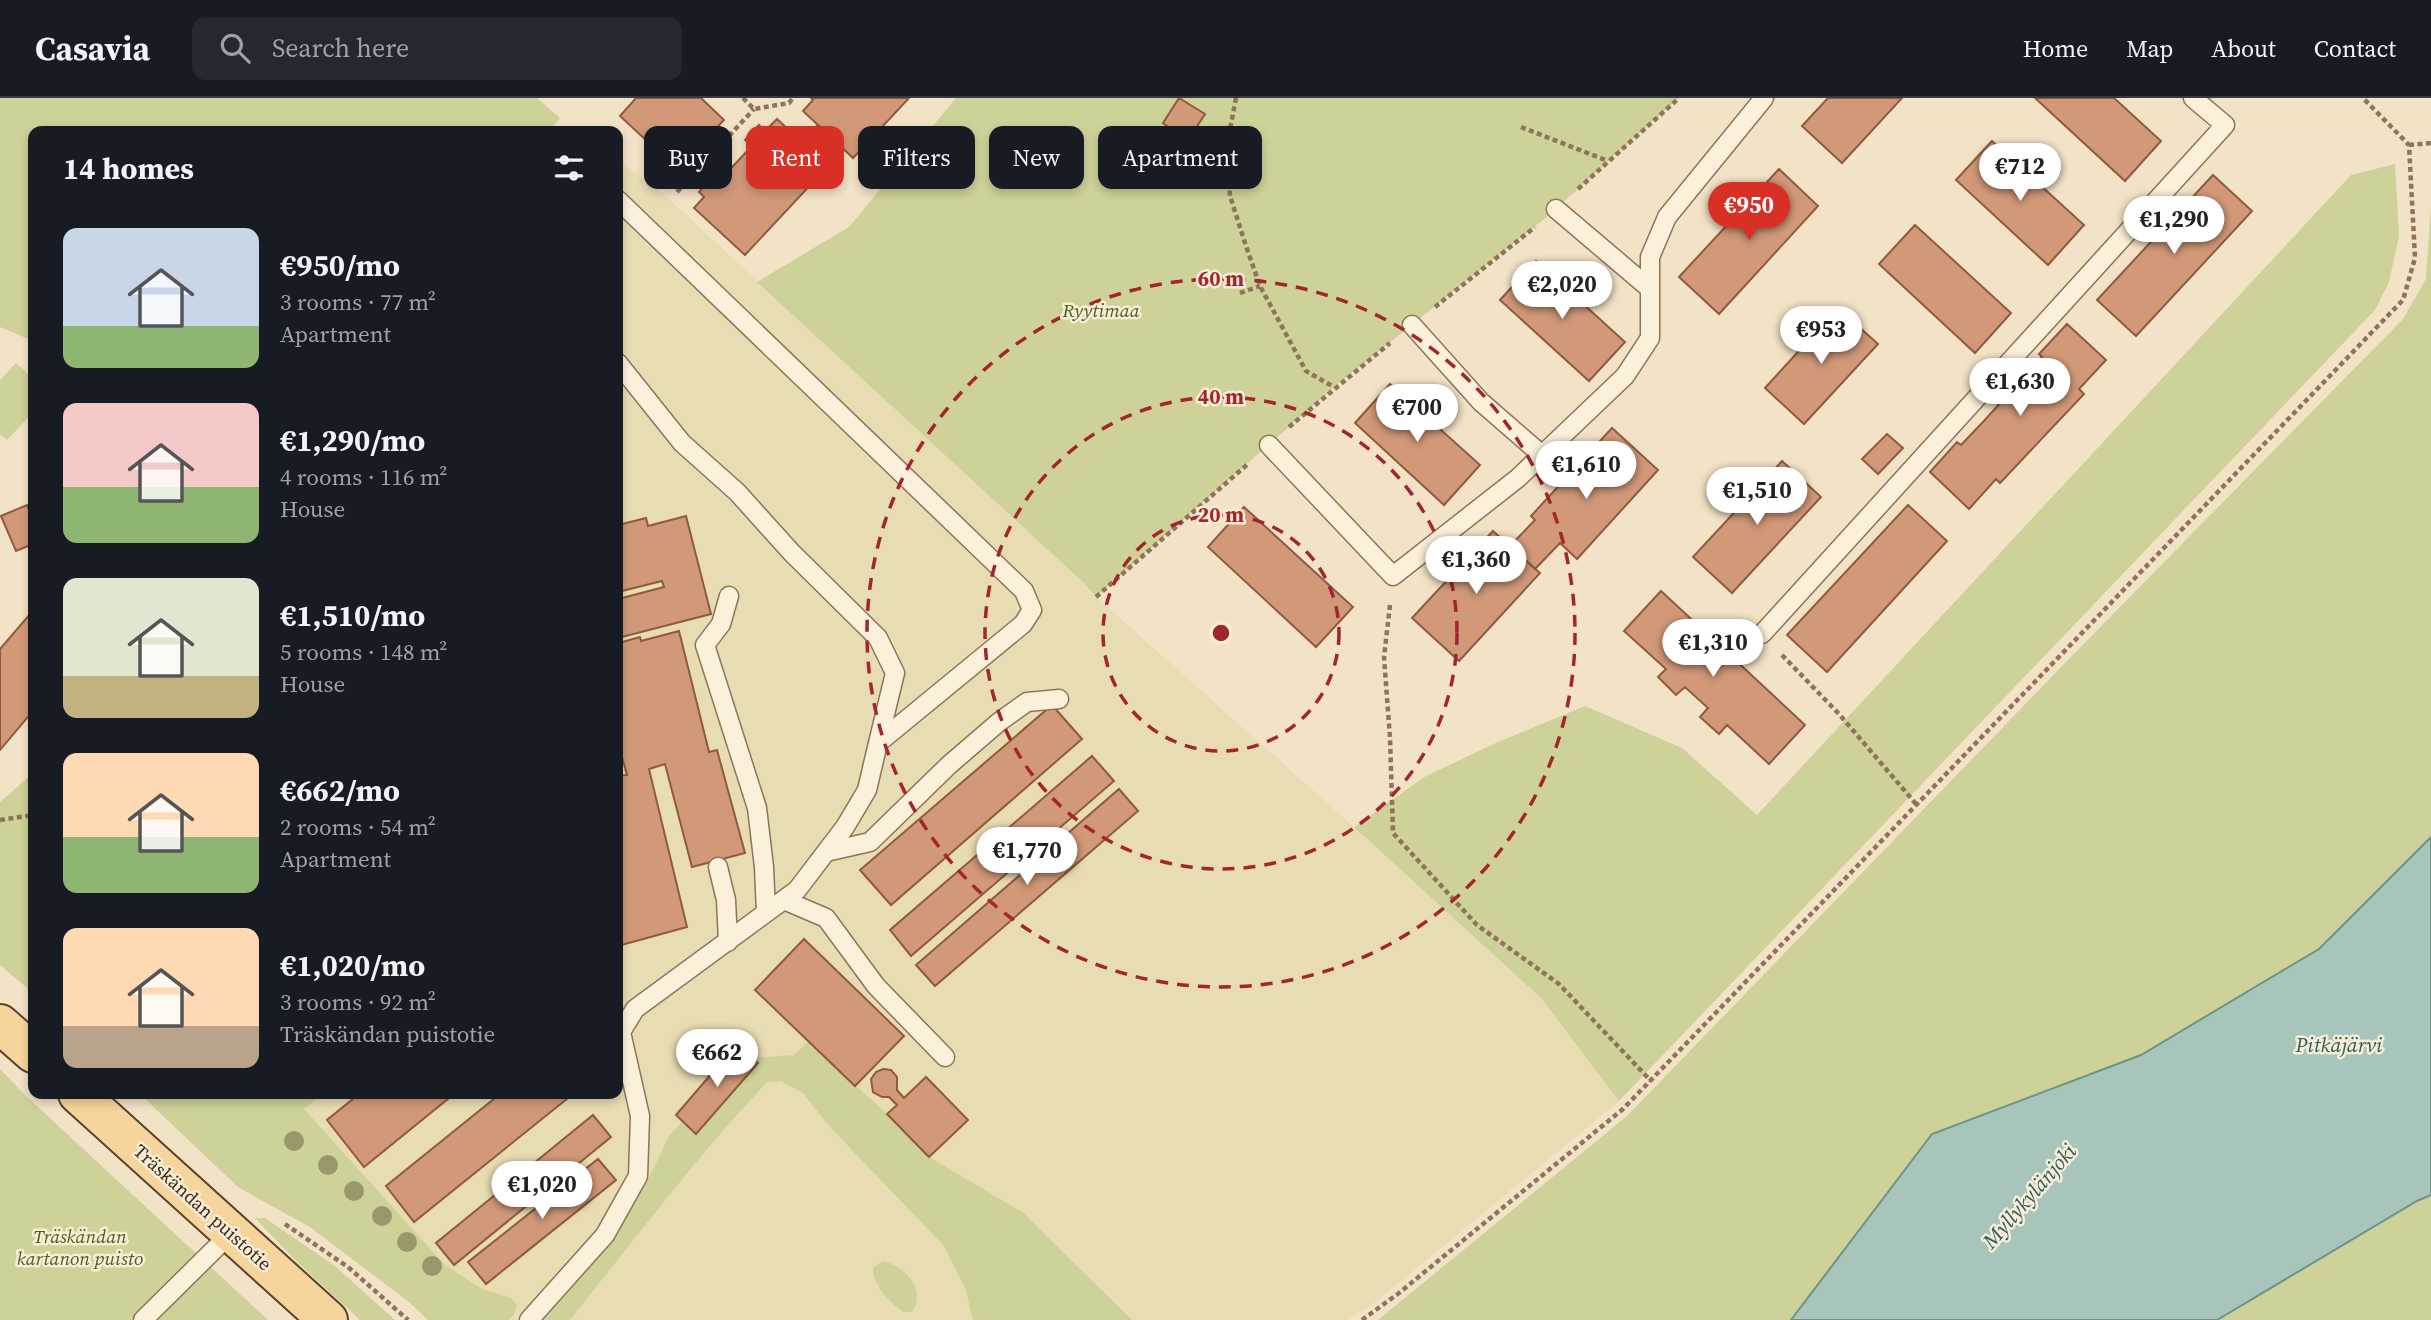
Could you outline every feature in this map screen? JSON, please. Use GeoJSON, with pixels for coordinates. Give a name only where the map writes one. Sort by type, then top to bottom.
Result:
{"type":"FeatureCollection","features":[{"type":"Feature","properties":{"kind":"main road","name":"Träskändan puistotie"},"geometry":{"type":"LineString","coordinates":[[84,1099],[328,1320]]}},
{"type":"Feature","properties":{"kind":"lane"},"geometry":{"type":"LineString","coordinates":[[1269,446],[1393,576],[1518,478],[1625,376],[1650,338],[1650,257],[1667,218],[1764,98]]}},
{"type":"Feature","properties":{"kind":"lane"},"geometry":{"type":"LineString","coordinates":[[1762,634],[2225,125],[2193,98]]}},
{"type":"Feature","properties":{"kind":"lane"},"geometry":{"type":"LineString","coordinates":[[623,205],[1024,591],[1032,610],[1023,624],[878,743]]}},
{"type":"Feature","properties":{"kind":"lane"},"geometry":{"type":"LineString","coordinates":[[1556,209],[1649,288]]}},
{"type":"Feature","properties":{"kind":"lane"},"geometry":{"type":"LineString","coordinates":[[1412,325],[1481,402],[1542,455]]}},
{"type":"Feature","properties":{"kind":"lane"},"geometry":{"type":"LineString","coordinates":[[623,369],[682,443],[737,492],[792,553],[878,638],[895,673],[867,790],[845,827],[797,890],[635,1009],[623,1025]]}},
{"type":"Feature","properties":{"kind":"lane"},"geometry":{"type":"LineString","coordinates":[[729,596],[721,624],[705,645],[757,808],[766,913]]}},
{"type":"Feature","properties":{"kind":"lane"},"geometry":{"type":"LineString","coordinates":[[826,852],[870,842],[949,765],[999,722],[1027,702],[1059,699]]}},
{"type":"Feature","properties":{"kind":"lane"},"geometry":{"type":"LineString","coordinates":[[718,867],[726,900],[728,942]]}},
{"type":"Feature","properties":{"kind":"lane"},"geometry":{"type":"LineString","coordinates":[[784,900],[826,918],[876,986],[945,1057]]}},
{"type":"Feature","properties":{"kind":"lane"},"geometry":{"type":"LineString","coordinates":[[529,1320],[605,1236],[638,1176],[640,1116],[623,1046]]}},
{"type":"Feature","properties":{"kind":"lane"},"geometry":{"type":"LineString","coordinates":[[143,1320],[231,1233]]}},
{"type":"Feature","properties":{"kind":"path"},"geometry":{"type":"LineString","coordinates":[[743,98],[754,109]]}},
{"type":"Feature","properties":{"kind":"path"},"geometry":{"type":"LineString","coordinates":[[677,192],[754,109],[789,103],[793,98]]}},
{"type":"Feature","properties":{"kind":"path"},"geometry":{"type":"LineString","coordinates":[[1236,98],[1227,145],[1230,196],[1260,286],[1306,371],[1334,387]]}},
{"type":"Feature","properties":{"kind":"path"},"geometry":{"type":"LineString","coordinates":[[1096,597],[1334,387],[1556,209],[1679,98]]}},
{"type":"Feature","properties":{"kind":"path"},"geometry":{"type":"LineString","coordinates":[[1362,1320],[1623,1109],[2403,300],[2415,258],[2409,145],[2363,98]]}},
{"type":"Feature","properties":{"kind":"path"},"geometry":{"type":"LineString","coordinates":[[1521,127],[1609,161]]}},
{"type":"Feature","properties":{"kind":"path"},"geometry":{"type":"LineString","coordinates":[[2409,145],[2431,143]]}},
{"type":"Feature","properties":{"kind":"path"},"geometry":{"type":"LineString","coordinates":[[1240,293],[1260,286]]}},
{"type":"Feature","properties":{"kind":"path"},"geometry":{"type":"LineString","coordinates":[[1393,576],[1384,657],[1391,738],[1393,833],[1477,925],[1559,984],[1651,1081]]}},
{"type":"Feature","properties":{"kind":"path"},"geometry":{"type":"LineString","coordinates":[[1762,634],[1839,714],[1916,804]]}},
{"type":"Feature","properties":{"kind":"path"},"geometry":{"type":"LineString","coordinates":[[0,820],[28,816]]}},
{"type":"Feature","properties":{"kind":"path"},"geometry":{"type":"LineString","coordinates":[[275,1219],[348,1267],[408,1320]]}},
{"type":"Feature","properties":{"kind":"shaded area"},"geometry":{"type":"Polygon","coordinates":[[[623,165],[644,180],[644,189],[660,191],[1096,597],[1541,998],[1619,1101],[1373,1304],[1347,1320],[428,1320],[409,1302],[310,1227],[238,1187],[145,1099],[623,1099],[623,165]]]}},
{"type":"Feature","properties":{"kind":"green space"},"geometry":{"type":"Polygon","coordinates":[[[0,98],[537,98],[560,118],[553,126],[28,126],[28,339],[0,327],[0,98]]]}},
{"type":"Feature","properties":{"kind":"green space","name":"Ryytimaa"},"geometry":{"type":"Polygon","coordinates":[[[956,98],[1679,98],[1549,215],[1334,387],[1096,597],[757,282],[849,227],[881,189],[975,189],[975,126],[933,126],[956,98]]]}},
{"type":"Feature","properties":{"kind":"green space"},"geometry":{"type":"Polygon","coordinates":[[[2395,164],[2399,236],[2389,282],[2375,310],[1619,1101],[1541,998],[1354,827],[1426,776],[1498,742],[1585,706],[1682,748],[1757,815],[2351,175],[2395,164]]]}},
{"type":"Feature","properties":{"kind":"green space"},"geometry":{"type":"Polygon","coordinates":[[[2431,205],[2431,1320],[1378,1320],[1627,1116],[2066,662],[2403,319],[2426,279],[2431,205]]]}},
{"type":"Feature","properties":{"kind":"green space"},"geometry":{"type":"Polygon","coordinates":[[[16,363],[28,374],[28,417],[7,440],[0,434],[0,380],[16,363]]]}},
{"type":"Feature","properties":{"kind":"green space"},"geometry":{"type":"Polygon","coordinates":[[[28,777],[28,989],[0,965],[0,802],[28,777]]]}},
{"type":"Feature","properties":{"kind":"green space"},"geometry":{"type":"Polygon","coordinates":[[[808,1042],[887,1114],[929,1157],[1022,1212],[1132,1320],[973,1320],[966,1290],[944,1246],[829,1126],[803,1093],[781,1081],[767,1082],[741,1110],[570,1320],[536,1320],[618,1230],[648,1180],[669,1136],[741,1059],[794,1055],[808,1042]]]}},
{"type":"Feature","properties":{"kind":"green space","name":"Träskändan kartanon puisto"},"geometry":{"type":"Polygon","coordinates":[[[0,1069],[28,1099],[268,1320],[0,1320],[0,1069]]]}},
{"type":"Feature","properties":{"kind":"green space"},"geometry":{"type":"Polygon","coordinates":[[[145,1099],[316,1099],[304,1109],[445,1265],[482,1289],[511,1298],[517,1305],[514,1315],[508,1320],[428,1320],[409,1302],[310,1227],[238,1187],[145,1099]]]}},
{"type":"Feature","properties":{"kind":"green space"},"geometry":{"type":"Polygon","coordinates":[[[255,1218],[265,1218],[335,1266],[395,1320],[360,1320],[297,1262],[255,1218]]]}},
{"type":"Feature","properties":{"kind":"green space"},"geometry":{"type":"Polygon","coordinates":[[[882,1261],[891,1263],[911,1280],[917,1295],[912,1312],[903,1312],[879,1287],[873,1268],[882,1261]]]}},
{"type":"Feature","properties":{"kind":"water"},"geometry":{"type":"Polygon","coordinates":[[[2431,837],[2431,1195],[2217,1320],[1791,1320],[1932,1134],[2141,1055],[2319,949],[2431,837]]]}},
{"type":"Feature","properties":{"kind":"building"},"geometry":{"type":"Polygon","coordinates":[[[636,98],[701,98],[724,120],[718,126],[644,126],[644,138],[620,116],[636,98]]]}},
{"type":"Feature","properties":{"kind":"building"},"geometry":{"type":"Polygon","coordinates":[[[811,98],[909,98],[883,126],[858,126],[858,153],[853,158],[844,150],[844,126],[819,126],[803,111],[813,100],[811,98]]]}},
{"type":"Feature","properties":{"kind":"building"},"geometry":{"type":"Polygon","coordinates":[[[1179,98],[1205,114],[1197,126],[1167,126],[1163,123],[1179,98]]]}},
{"type":"Feature","properties":{"kind":"building"},"geometry":{"type":"Polygon","coordinates":[[[1828,98],[1902,98],[1842,163],[1802,126],[1828,98]]]}},
{"type":"Feature","properties":{"kind":"building"},"geometry":{"type":"Polygon","coordinates":[[[2035,98],[2114,98],[2161,141],[2125,181],[2035,98]]]}},
{"type":"Feature","properties":{"kind":"building"},"geometry":{"type":"Polygon","coordinates":[[[777,119],[785,126],[770,126],[777,119]]]}},
{"type":"Feature","properties":{"kind":"building"},"geometry":{"type":"Polygon","coordinates":[[[1992,141],[2084,225],[2048,265],[1956,180],[1992,141]]]}},
{"type":"Feature","properties":{"kind":"building"},"geometry":{"type":"Polygon","coordinates":[[[746,152],[746,189],[807,189],[745,255],[694,208],[704,197],[699,192],[702,189],[732,189],[732,167],[746,152]]]}},
{"type":"Feature","properties":{"kind":"building"},"geometry":{"type":"Polygon","coordinates":[[[1779,169],[1818,206],[1719,314],[1679,277],[1779,169]]]}},
{"type":"Feature","properties":{"kind":"building"},"geometry":{"type":"Polygon","coordinates":[[[2213,175],[2252,211],[2136,336],[2097,300],[2213,175]]]}},
{"type":"Feature","properties":{"kind":"building"},"geometry":{"type":"Polygon","coordinates":[[[1915,225],[2011,313],[1975,353],[1879,264],[1915,225]]]}},
{"type":"Feature","properties":{"kind":"building"},"geometry":{"type":"Polygon","coordinates":[[[1536,261],[1625,342],[1589,381],[1500,300],[1536,261]]]}},
{"type":"Feature","properties":{"kind":"building"},"geometry":{"type":"Polygon","coordinates":[[[1838,308],[1878,344],[1804,424],[1765,388],[1838,308]]]}},
{"type":"Feature","properties":{"kind":"building"},"geometry":{"type":"Polygon","coordinates":[[[2067,324],[2106,360],[2079,389],[2084,394],[2000,483],[1996,479],[1969,509],[1930,472],[1957,442],[1961,445],[1983,422],[2042,357],[2039,354],[2067,324]]]}},
{"type":"Feature","properties":{"kind":"building"},"geometry":{"type":"Polygon","coordinates":[[[1390,384],[1480,465],[1444,505],[1355,423],[1390,384]]]}},
{"type":"Feature","properties":{"kind":"building"},"geometry":{"type":"Polygon","coordinates":[[[1612,428],[1658,470],[1577,559],[1560,543],[1535,569],[1510,546],[1535,520],[1531,516],[1612,428]]]}},
{"type":"Feature","properties":{"kind":"building"},"geometry":{"type":"Polygon","coordinates":[[[1887,434],[1903,448],[1878,474],[1862,459],[1887,434]]]}},
{"type":"Feature","properties":{"kind":"building"},"geometry":{"type":"Polygon","coordinates":[[[1782,461],[1821,497],[1732,593],[1693,557],[1782,461]]]}},
{"type":"Feature","properties":{"kind":"building"},"geometry":{"type":"Polygon","coordinates":[[[27,505],[28,546],[16,551],[1,516],[27,505]]]}},
{"type":"Feature","properties":{"kind":"building"},"geometry":{"type":"Polygon","coordinates":[[[1908,505],[1947,541],[1827,672],[1787,635],[1908,505]]]}},
{"type":"Feature","properties":{"kind":"building"},"geometry":{"type":"Polygon","coordinates":[[[1244,507],[1353,607],[1316,647],[1208,547],[1244,507]]]}},
{"type":"Feature","properties":{"kind":"building"},"geometry":{"type":"Polygon","coordinates":[[[686,516],[711,614],[623,637],[623,598],[664,587],[662,581],[623,591],[623,524],[646,518],[648,526],[686,516]]]}},
{"type":"Feature","properties":{"kind":"building"},"geometry":{"type":"Polygon","coordinates":[[[1493,531],[1540,573],[1459,661],[1412,618],[1493,531]]]}},
{"type":"Feature","properties":{"kind":"building"},"geometry":{"type":"Polygon","coordinates":[[[1661,591],[1805,725],[1769,764],[1727,725],[1719,734],[1700,717],[1708,708],[1685,687],[1676,695],[1658,677],[1666,669],[1624,631],[1661,591]]]}},
{"type":"Feature","properties":{"kind":"building"},"geometry":{"type":"Polygon","coordinates":[[[28,616],[28,717],[0,750],[0,649],[28,616]]]}},
{"type":"Feature","properties":{"kind":"building"},"geometry":{"type":"Polygon","coordinates":[[[679,631],[709,752],[717,750],[745,853],[692,867],[665,764],[649,769],[687,927],[623,945],[623,775],[627,775],[623,761],[623,642],[640,637],[641,641],[679,631]]]}},
{"type":"Feature","properties":{"kind":"building"},"geometry":{"type":"Polygon","coordinates":[[[1052,705],[1082,739],[891,905],[860,870],[1052,705]]]}},
{"type":"Feature","properties":{"kind":"building"},"geometry":{"type":"Polygon","coordinates":[[[1092,756],[1114,781],[911,956],[890,930],[1092,756]]]}},
{"type":"Feature","properties":{"kind":"building"},"geometry":{"type":"Polygon","coordinates":[[[1119,789],[1138,811],[935,986],[916,965],[1119,789]]]}},
{"type":"Feature","properties":{"kind":"building"},"geometry":{"type":"Polygon","coordinates":[[[804,939],[904,1036],[855,1086],[755,990],[804,939]]]}},
{"type":"Feature","properties":{"kind":"building"},"geometry":{"type":"Polygon","coordinates":[[[737,1044],[758,1063],[696,1134],[676,1115],[737,1044]]]}},
{"type":"Feature","properties":{"kind":"building"},"geometry":{"type":"Polygon","coordinates":[[[891,1070],[897,1077],[897,1090],[904,1098],[926,1077],[968,1120],[929,1157],[887,1114],[897,1105],[889,1097],[873,1092],[871,1079],[876,1072],[891,1070]]]}},
{"type":"Feature","properties":{"kind":"building"},"geometry":{"type":"Polygon","coordinates":[[[353,1099],[448,1099],[364,1167],[327,1120],[353,1099]]]}},
{"type":"Feature","properties":{"kind":"building"},"geometry":{"type":"Polygon","coordinates":[[[494,1099],[567,1099],[414,1222],[386,1186],[494,1099]]]}},
{"type":"Feature","properties":{"kind":"building"},"geometry":{"type":"Polygon","coordinates":[[[593,1115],[611,1137],[454,1265],[436,1243],[593,1115]]]}},
{"type":"Feature","properties":{"kind":"building"},"geometry":{"type":"Polygon","coordinates":[[[598,1159],[616,1180],[486,1284],[468,1262],[598,1159]]]}},
{"type":"Feature","properties":{"kind":"water label","name":"Pitkäjärvi"},"geometry":{"type":"Point","coordinates":[2339,1044]}},
{"type":"Feature","properties":{"kind":"water label","name":"Myllykylänjoki"},"geometry":{"type":"Point","coordinates":[2029,1196]}}]}
